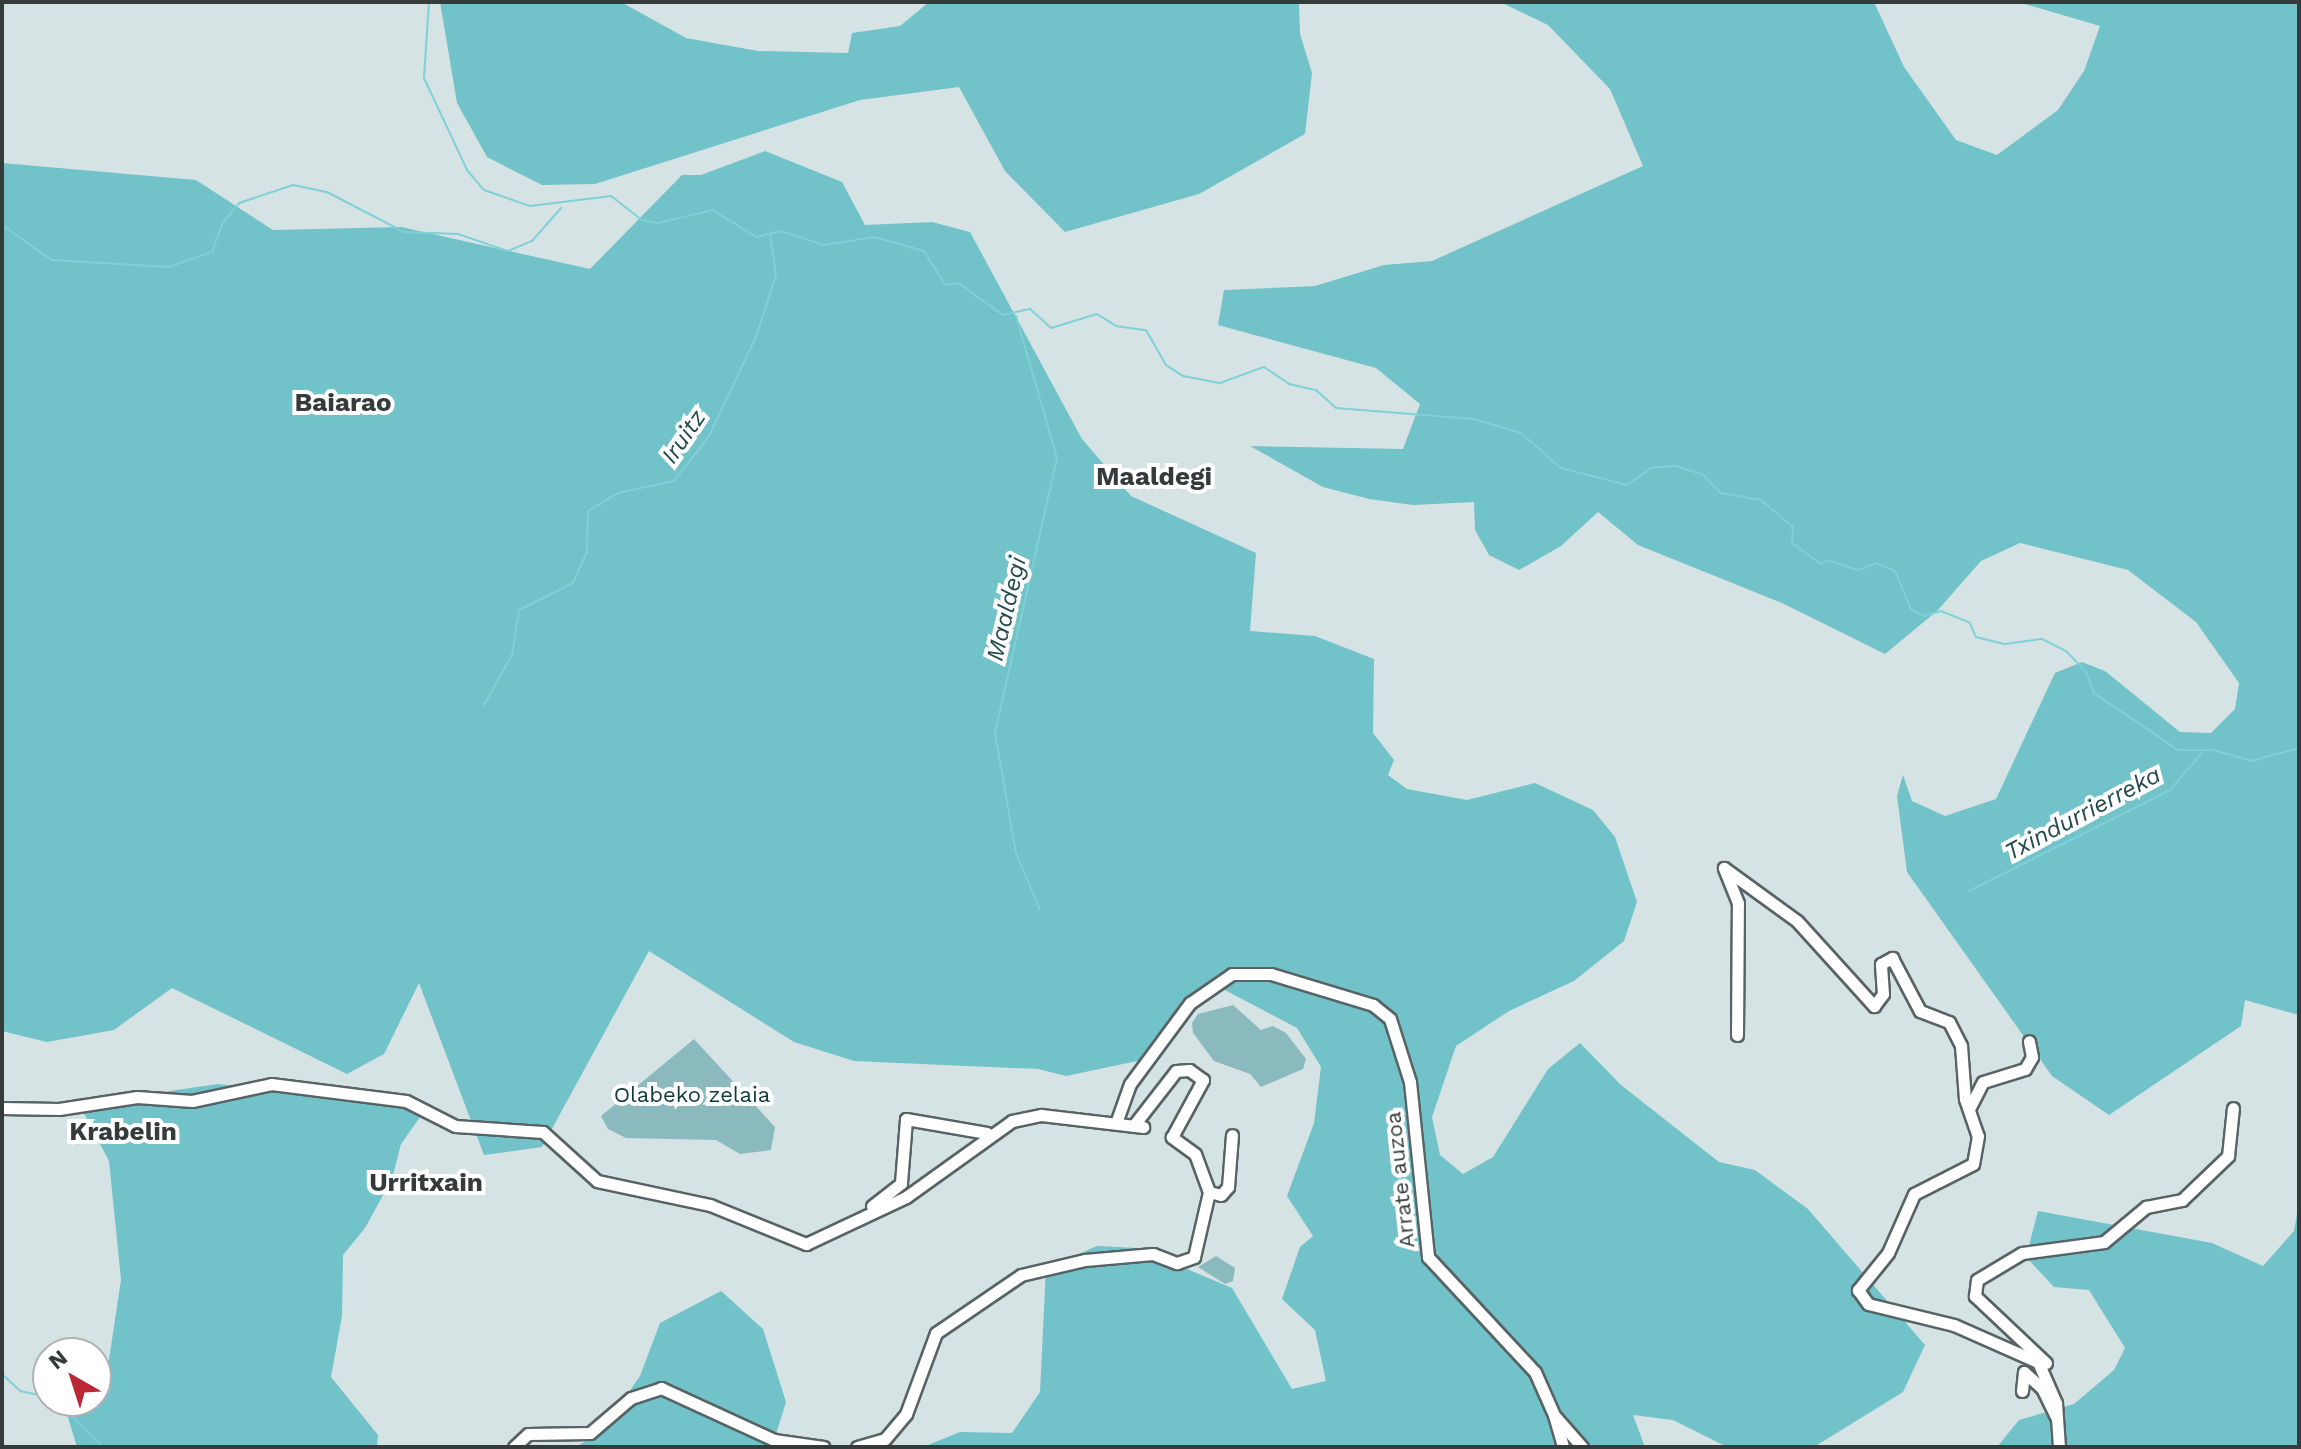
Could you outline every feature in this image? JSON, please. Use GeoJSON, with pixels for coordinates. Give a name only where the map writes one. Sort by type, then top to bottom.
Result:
{"type":"FeatureCollection","features":[{"type":"Feature","properties":{"kind":"street"},"geometry":{"type":"LineString","coordinates":[[1737,1035],[1738,903],[1724,868],[1797,921],[1874,1006],[1883,994],[1881,964],[1892,958],[1920,1011],[1949,1022],[1957,1032],[1969,1109],[1978,1136],[1973,1164],[1914,1194],[1888,1253],[1858,1290],[1877,1307],[1985,1336],[2038,1362],[2045,1374],[2057,1419],[2059,1447]]}},
{"type":"Feature","properties":{"kind":"street","name":"Arrate auzoa"},"geometry":{"type":"LineString","coordinates":[[1116,1123],[1130,1084],[1190,1003],[1232,974],[1271,974],[1373,1005],[1390,1019],[1410,1082],[1428,1257],[1535,1372],[1554,1415],[1563,1447]]}},
{"type":"Feature","properties":{"kind":"street"},"geometry":{"type":"LineString","coordinates":[[1969,1109],[1983,1082],[2025,1069],[2032,1057],[2029,1041]]}},
{"type":"Feature","properties":{"kind":"street"},"geometry":{"type":"LineString","coordinates":[[3,1111],[59,1109],[137,1097],[192,1101],[271,1084],[406,1101],[455,1126],[543,1132],[597,1181],[710,1205],[797,1243],[842,1227],[906,1197],[987,1133],[1041,1115],[1138,1126],[1165,1080],[1189,1070],[1204,1087],[1172,1137],[1195,1154],[1212,1194],[1202,1243],[1186,1262],[1145,1254],[1032,1270],[949,1320],[927,1349],[906,1414],[885,1439],[857,1447]]}},
{"type":"Feature","properties":{"kind":"street"},"geometry":{"type":"LineString","coordinates":[[2045,1374],[2046,1362],[1975,1296],[1977,1280],[2022,1253],[2104,1242],[2146,1207],[2182,1200],[2228,1156],[2233,1108]]}},
{"type":"Feature","properties":{"kind":"street"},"geometry":{"type":"LineString","coordinates":[[842,1227],[901,1183],[906,1119],[987,1133]]}},
{"type":"Feature","properties":{"kind":"street"},"geometry":{"type":"LineString","coordinates":[[1212,1194],[1228,1187],[1232,1135]]}},
{"type":"Feature","properties":{"kind":"street"},"geometry":{"type":"LineString","coordinates":[[2022,1391],[2024,1372],[2042,1388],[2057,1419]]}},
{"type":"Feature","properties":{"kind":"street"},"geometry":{"type":"LineString","coordinates":[[514,1447],[528,1434],[590,1433],[631,1398],[661,1388],[774,1440],[824,1447]]}},
{"type":"Feature","properties":{"kind":"street","name":"Arrate auzoa"},"geometry":{"type":"LineString","coordinates":[[1554,1415],[1582,1447]]}},
{"type":"Feature","properties":{"kind":"green space"},"geometry":{"type":"Polygon","coordinates":[[[1233,1005],[1261,1030],[1273,1026],[1286,1033],[1306,1059],[1303,1069],[1261,1087],[1250,1074],[1214,1061],[1193,1033],[1192,1023],[1198,1014],[1233,1005]]]}},
{"type":"Feature","properties":{"kind":"green space","name":"Olabeko zelaia"},"geometry":{"type":"Polygon","coordinates":[[[694,1039],[775,1127],[771,1150],[740,1154],[716,1140],[626,1138],[608,1129],[601,1116],[694,1039]]]}},
{"type":"Feature","properties":{"kind":"green space"},"geometry":{"type":"Polygon","coordinates":[[[1216,1256],[1235,1268],[1233,1281],[1225,1284],[1198,1267],[1216,1256]]]}},
{"type":"Feature","properties":{"kind":"shaded area"},"geometry":{"type":"Polygon","coordinates":[[[440,2],[621,2],[686,38],[758,51],[848,53],[852,33],[900,26],[929,2],[1299,2],[1300,34],[1312,73],[1305,134],[1199,194],[1065,232],[1005,171],[959,87],[860,100],[595,184],[542,185],[487,157],[457,103],[440,2]]]}},
{"type":"Feature","properties":{"kind":"shaded area"},"geometry":{"type":"Polygon","coordinates":[[[1500,2],[1874,2],[1904,67],[1956,140],[1997,155],[2058,110],[2084,71],[2100,26],[2018,2],[2299,2],[2299,1015],[2245,1000],[2241,1026],[2109,1115],[2052,1076],[1907,872],[1897,796],[1903,775],[1912,801],[1945,816],[1996,799],[2055,673],[2082,662],[2105,671],[2180,732],[2211,733],[2235,709],[2239,683],[2196,622],[2128,570],[2020,543],[1981,561],[1937,611],[1885,654],[1782,603],[1638,545],[1598,512],[1561,546],[1519,570],[1489,555],[1475,530],[1474,502],[1413,505],[1369,499],[1323,487],[1250,446],[1403,449],[1420,404],[1376,368],[1218,325],[1224,290],[1315,286],[1384,265],[1432,261],[1643,166],[1610,89],[1548,25],[1500,2]]]}},
{"type":"Feature","properties":{"kind":"shaded area"},"geometry":{"type":"Polygon","coordinates":[[[765,151],[842,182],[865,225],[932,222],[970,232],[1082,439],[1131,496],[1256,553],[1250,631],[1315,636],[1374,659],[1373,733],[1394,760],[1388,775],[1407,789],[1467,800],[1535,783],[1593,810],[1615,837],[1637,902],[1624,941],[1574,981],[1509,1011],[1456,1046],[1432,1117],[1440,1155],[1463,1174],[1493,1157],[1548,1069],[1580,1043],[1621,1085],[1719,1162],[1755,1170],[1808,1209],[1925,1345],[1903,1392],[1814,1447],[1727,1447],[1673,1420],[1633,1415],[1645,1447],[923,1447],[960,1432],[1012,1433],[1040,1392],[1046,1268],[1097,1246],[1137,1248],[1232,1288],[1292,1389],[1326,1381],[1315,1330],[1282,1299],[1300,1247],[1313,1236],[1287,1196],[1314,1123],[1321,1067],[1297,1028],[1221,988],[1200,1000],[1142,1060],[1066,1076],[1038,1069],[854,1061],[794,1042],[649,951],[542,1147],[484,1155],[419,983],[384,1054],[347,1074],[172,988],[114,1030],[47,1042],[2,1031],[2,163],[196,180],[273,230],[401,227],[590,269],[682,175],[701,175],[765,151]]]}},
{"type":"Feature","properties":{"kind":"shaded area"},"geometry":{"type":"Polygon","coordinates":[[[218,1084],[392,1103],[420,1117],[401,1144],[392,1179],[365,1228],[343,1255],[342,1316],[331,1377],[378,1435],[377,1447],[77,1447],[68,1417],[112,1417],[112,1340],[121,1280],[109,1161],[76,1098],[102,1107],[101,1101],[218,1084]]]}},
{"type":"Feature","properties":{"kind":"shaded area"},"geometry":{"type":"Polygon","coordinates":[[[2299,1203],[2299,1447],[1997,1447],[2019,1420],[2074,1404],[2114,1370],[2125,1348],[2089,1290],[2054,1287],[2026,1257],[2038,1211],[2212,1243],[2263,1266],[2294,1231],[2299,1203]]]}},
{"type":"Feature","properties":{"kind":"shaded area"},"geometry":{"type":"Polygon","coordinates":[[[721,1291],[763,1329],[786,1402],[772,1447],[576,1447],[602,1431],[640,1376],[660,1323],[721,1291]]]}},
{"type":"Feature","properties":{"kind":"waterway"},"geometry":{"type":"LineString","coordinates":[[429,2],[424,78],[467,170],[484,190],[530,206],[611,196],[642,220],[658,223],[713,210],[756,237],[781,231],[824,245],[874,237],[924,251],[945,285],[958,283],[1003,315],[1030,309],[1051,328],[1097,314],[1116,326],[1146,330],[1166,365],[1183,376],[1220,383],[1264,367],[1289,384],[1316,390],[1336,408],[1474,419],[1521,433],[1561,468],[1627,485],[1651,468],[1676,466],[1703,475],[1721,493],[1761,500],[1793,527],[1792,543],[1821,564],[1827,560],[1858,570],[1876,563],[1895,571],[1911,609],[1924,616],[1941,611],[1970,623],[1976,637],[2005,644],[2042,639],[2067,652],[2086,672],[2094,693],[2178,750],[2213,750],[2251,761],[2299,748]]}},
{"type":"Feature","properties":{"kind":"waterway"},"geometry":{"type":"LineString","coordinates":[[2,225],[52,260],[169,267],[212,252],[222,224],[239,203],[293,185],[327,192],[404,232],[458,234],[508,251],[532,241],[561,208]]}},
{"type":"Feature","properties":{"kind":"waterway","name":"Iruitz"},"geometry":{"type":"LineString","coordinates":[[484,705],[512,655],[519,610],[573,583],[587,552],[588,511],[618,493],[674,481],[708,438],[756,337],[776,275],[770,234]]}},
{"type":"Feature","properties":{"kind":"waterway","name":"Maaldegi"},"geometry":{"type":"LineString","coordinates":[[1016,316],[1057,458],[995,733],[1016,853],[1040,910]]}},
{"type":"Feature","properties":{"kind":"waterway","name":"Txindurrierreka"},"geometry":{"type":"LineString","coordinates":[[1969,891],[2170,790],[2202,753]]}},
{"type":"Feature","properties":{"kind":"waterway"},"geometry":{"type":"LineString","coordinates":[[2,1374],[20,1391],[32,1394]]}},
{"type":"Feature","properties":{"kind":"waterway"},"geometry":{"type":"LineString","coordinates":[[73,1417],[103,1447]]}},
{"type":"Feature","properties":{"kind":"district","name":"Baiarao"},"geometry":{"type":"Point","coordinates":[343,403]}},
{"type":"Feature","properties":{"kind":"district","name":"Maaldegi"},"geometry":{"type":"Point","coordinates":[1154,477]}},
{"type":"Feature","properties":{"kind":"district","name":"Krabelin"},"geometry":{"type":"Point","coordinates":[123,1132]}},
{"type":"Feature","properties":{"kind":"district","name":"Urritxain"},"geometry":{"type":"Point","coordinates":[426,1183]}}]}
